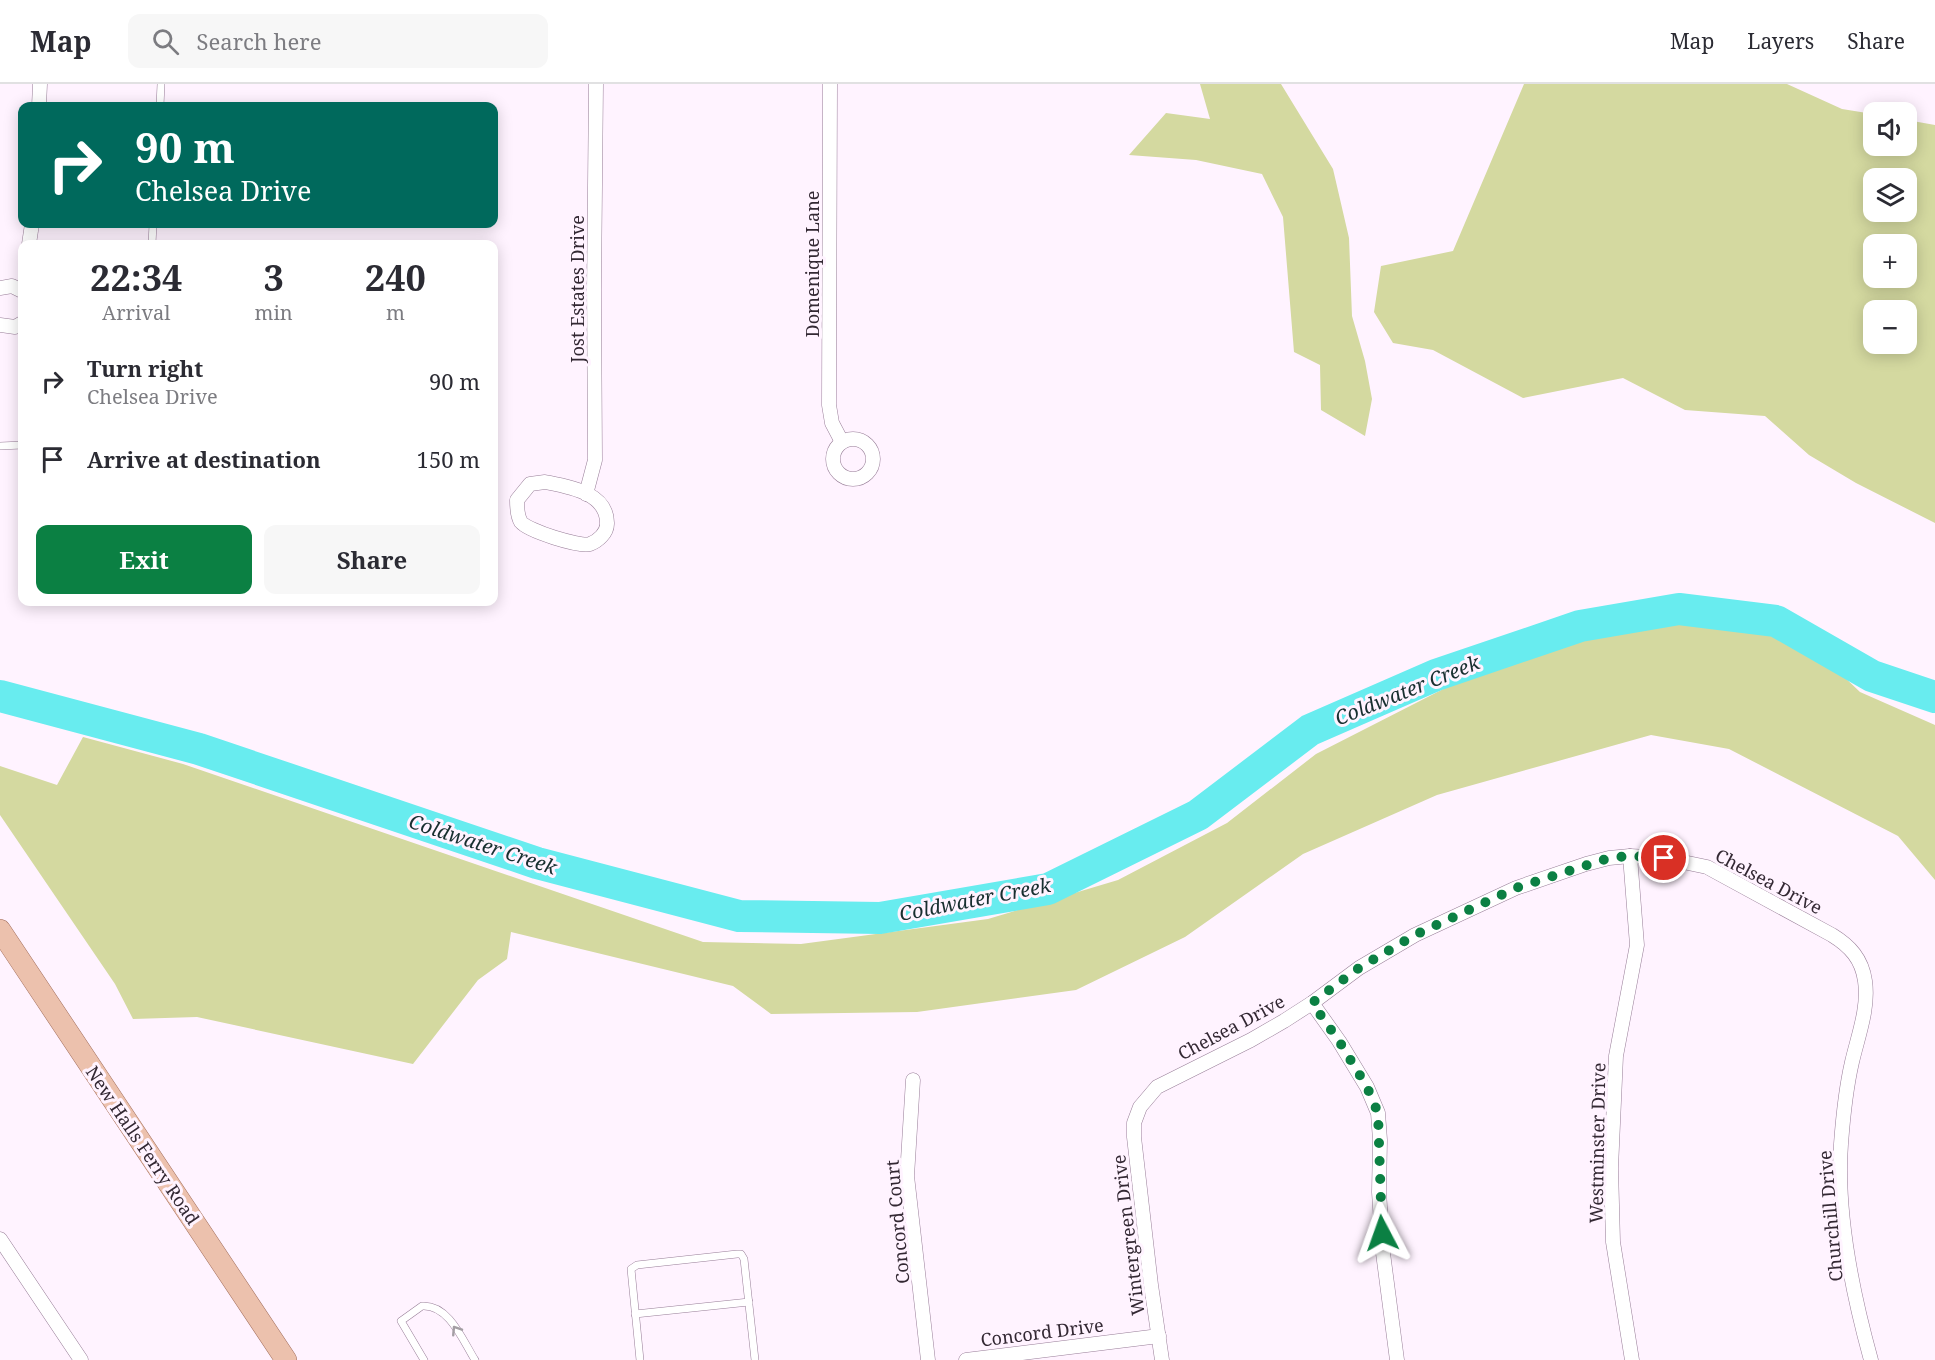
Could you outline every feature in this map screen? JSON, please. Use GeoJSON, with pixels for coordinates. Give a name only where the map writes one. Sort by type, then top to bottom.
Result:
{"type":"FeatureCollection","features":[{"type":"Feature","properties":{"kind":"main road","name":"New Halls Ferry Road"},"geometry":{"type":"LineString","coordinates":[[0,930],[286,1360]]}},
{"type":"Feature","properties":{"kind":"street"},"geometry":{"type":"LineString","coordinates":[[39,102],[40,84]]}},
{"type":"Feature","properties":{"kind":"street","name":"Jost Estates Drive"},"geometry":{"type":"LineString","coordinates":[[586,494],[596,460],[594,289],[596,84]]}},
{"type":"Feature","properties":{"kind":"street","name":"Domenique Lane"},"geometry":{"type":"LineString","coordinates":[[830,84],[829,405],[832,423],[842,442]]}},
{"type":"Feature","properties":{"kind":"street"},"geometry":{"type":"LineString","coordinates":[[0,288],[18,286]]}},
{"type":"Feature","properties":{"kind":"street"},"geometry":{"type":"LineString","coordinates":[[0,325],[18,325]]}},
{"type":"Feature","properties":{"kind":"street"},"geometry":{"type":"LineString","coordinates":[[545,482],[586,494],[600,502],[607,512],[607,528],[600,538],[588,544],[577,544],[532,529],[521,522],[517,510],[517,500],[530,484],[545,482]]}},
{"type":"Feature","properties":{"kind":"street","name":"Chelsea Drive"},"geometry":{"type":"LineString","coordinates":[[1140,1107],[1157,1087],[1251,1040],[1312,1003],[1359,968],[1415,935],[1516,888],[1609,858],[1630,856],[1664,858],[1707,867],[1849,946],[1859,962]]}},
{"type":"Feature","properties":{"kind":"street","name":"Westminster Drive"},"geometry":{"type":"LineString","coordinates":[[1630,856],[1637,945],[1616,1056],[1611,1168],[1613,1242],[1632,1360]]}},
{"type":"Feature","properties":{"kind":"street","name":"Churchill Drive"},"geometry":{"type":"LineString","coordinates":[[1859,962],[1865,980],[1866,1002],[1851,1065],[1841,1144],[1841,1185],[1851,1276],[1871,1360]]}},
{"type":"Feature","properties":{"kind":"street"},"geometry":{"type":"LineString","coordinates":[[1312,1003],[1367,1087],[1378,1113],[1379,1192],[1383,1253],[1397,1360]]}},
{"type":"Feature","properties":{"kind":"street","name":"Concord Court"},"geometry":{"type":"LineString","coordinates":[[913,1080],[907,1176],[928,1360]]}},
{"type":"Feature","properties":{"kind":"street","name":"Wintergreen Drive"},"geometry":{"type":"LineString","coordinates":[[1140,1107],[1134,1123],[1134,1137],[1162,1360]]}},
{"type":"Feature","properties":{"kind":"street"},"geometry":{"type":"LineString","coordinates":[[0,1239],[81,1360]]}},
{"type":"Feature","properties":{"kind":"street","name":"Concord Drive"},"geometry":{"type":"LineString","coordinates":[[966,1360],[1158,1336]]}},
{"type":"Feature","properties":{"kind":"lane"},"geometry":{"type":"LineString","coordinates":[[160,84],[160,102]]}},
{"type":"Feature","properties":{"kind":"lane"},"geometry":{"type":"LineString","coordinates":[[0,446],[18,445]]}},
{"type":"Feature","properties":{"kind":"lane"},"geometry":{"type":"LineString","coordinates":[[640,1360],[631,1269],[634,1266],[737,1254],[741,1254],[744,1259],[755,1360]]}},
{"type":"Feature","properties":{"kind":"lane"},"geometry":{"type":"LineString","coordinates":[[635,1314],[749,1302]]}},
{"type":"Feature","properties":{"kind":"lane"},"geometry":{"type":"LineString","coordinates":[[424,1360],[400,1321],[422,1306],[432,1306],[447,1317],[475,1360]]}},
{"type":"Feature","properties":{"kind":"green space"},"geometry":{"type":"Polygon","coordinates":[[[1200,84],[1281,84],[1333,169],[1349,238],[1352,316],[1365,361],[1372,399],[1365,436],[1321,410],[1320,365],[1294,352],[1283,217],[1262,174],[1196,160],[1129,155],[1166,113],[1210,119],[1200,84]]]}},
{"type":"Feature","properties":{"kind":"green space"},"geometry":{"type":"Polygon","coordinates":[[[1524,84],[1787,84],[1842,109],[1863,112],[1863,156],[1917,156],[1917,122],[1935,125],[1935,523],[1856,483],[1809,455],[1765,416],[1685,410],[1623,378],[1523,398],[1433,350],[1393,343],[1374,312],[1381,266],[1453,251],[1524,84]]]}},
{"type":"Feature","properties":{"kind":"green space"},"geometry":{"type":"Polygon","coordinates":[[[1649,616],[1708,617],[1780,635],[1839,672],[1860,692],[1935,725],[1935,880],[1898,836],[1729,749],[1651,735],[1437,795],[1303,854],[1185,937],[1076,990],[917,1012],[771,1014],[733,986],[511,932],[507,959],[478,980],[413,1064],[197,1017],[133,1019],[115,984],[0,815],[0,766],[57,785],[83,737],[183,764],[703,942],[801,944],[988,919],[1118,880],[1227,823],[1316,754],[1459,681],[1555,640],[1649,616]]]}},
{"type":"Feature","properties":{"kind":"waterway","name":"Coldwater Creek"},"geometry":{"type":"LineString","coordinates":[[0,696],[199,749],[537,863],[739,916],[880,918],[1048,889],[1198,815],[1310,730],[1436,675],[1580,626],[1679,609],[1776,621],[1872,676],[1935,697]]}},
{"type":"Feature","properties":{"kind":"route"},"geometry":{"type":"LineString","coordinates":[[1382,1233],[1378,1113],[1367,1087],[1312,1003],[1359,968],[1415,935],[1516,888],[1609,858],[1630,856],[1664,858]]}}]}
